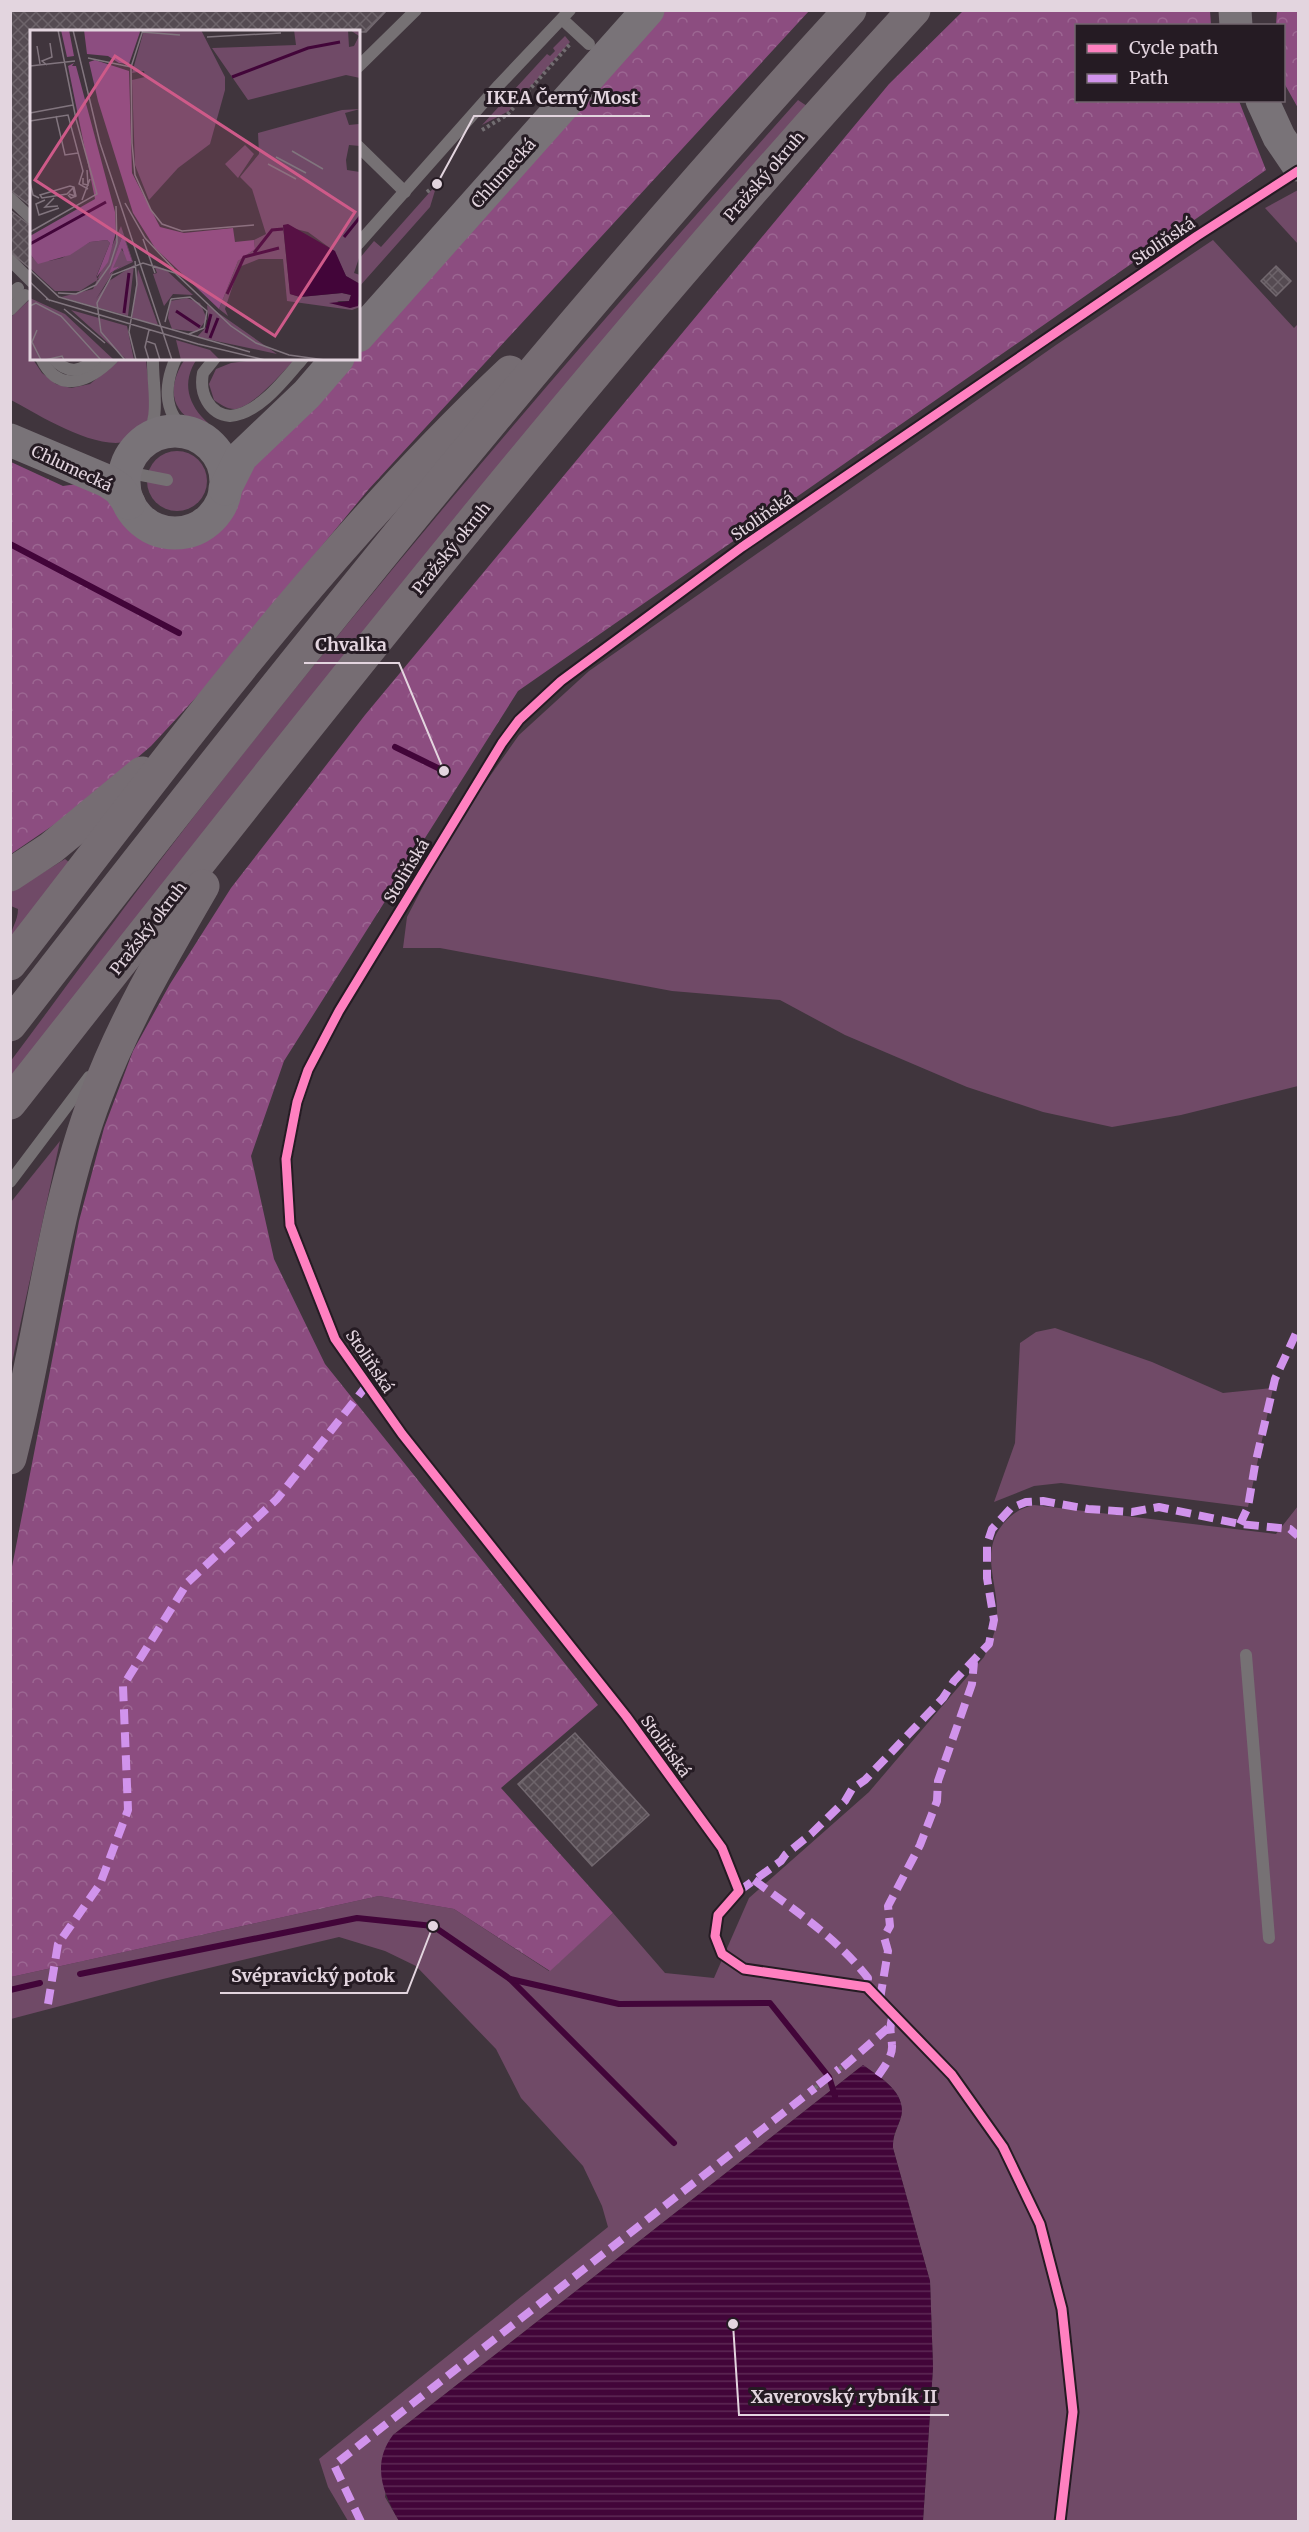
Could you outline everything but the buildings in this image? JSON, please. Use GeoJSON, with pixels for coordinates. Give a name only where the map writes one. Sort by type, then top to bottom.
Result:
{"type":"FeatureCollection","features":[{"type":"Feature","properties":{"kind":"highway"},"geometry":{"type":"LineString","coordinates":[[10,1025],[301,655],[622,267],[850,10]]}},
{"type":"Feature","properties":{"kind":"highway","name":"Pražský okruh"},"geometry":{"type":"LineString","coordinates":[[10,1104],[452,547],[758,182],[914,10]]}},
{"type":"Feature","properties":{"kind":"highway"},"geometry":{"type":"LineString","coordinates":[[10,964],[194,729],[343,546],[442,437],[622,267]]}},
{"type":"Feature","properties":{"kind":"highway"},"geometry":{"type":"LineString","coordinates":[[10,875],[70,833],[194,729]]}},
{"type":"Feature","properties":{"kind":"highway"},"geometry":{"type":"LineString","coordinates":[[10,1458],[63,1210],[95,1098],[135,1011],[173,937],[267,779]]}},
{"type":"Feature","properties":{"kind":"main road","name":"Chlumecká"},"geometry":{"type":"LineString","coordinates":[[360,302],[584,39],[620,10]]}},
{"type":"Feature","properties":{"kind":"main road","name":"Chlumecká"},"geometry":{"type":"LineString","coordinates":[[360,334],[648,10]]}},
{"type":"Feature","properties":{"kind":"main road"},"geometry":{"type":"LineString","coordinates":[[1263,102],[1279,137],[1299,165]]}},
{"type":"Feature","properties":{"kind":"main road"},"geometry":{"type":"LineString","coordinates":[[315,360],[285,394],[246,428],[218,439],[168,432],[133,467],[138,516],[151,527],[166,532],[184,532],[199,527],[212,517],[220,506],[225,489],[241,457],[307,394],[336,360]]}},
{"type":"Feature","properties":{"kind":"main road","name":"Chlumecká"},"geometry":{"type":"LineString","coordinates":[[10,418],[92,454],[116,458],[133,467],[119,489],[107,481],[10,440]]}},
{"type":"Feature","properties":{"kind":"main road"},"geometry":{"type":"LineString","coordinates":[[195,436],[211,447],[220,459],[225,474],[225,489]]}},
{"type":"Feature","properties":{"kind":"lane"},"geometry":{"type":"LineString","coordinates":[[360,66],[416,10]]}},
{"type":"Feature","properties":{"kind":"lane"},"geometry":{"type":"LineString","coordinates":[[360,242],[566,15],[584,39]]}},
{"type":"Feature","properties":{"kind":"lane"},"geometry":{"type":"LineString","coordinates":[[360,148],[405,192]]}},
{"type":"Feature","properties":{"kind":"lane","name":"Stoliňská"},"geometry":{"type":"LineString","coordinates":[[722,1848],[626,1716],[402,1434],[335,1339],[290,1226],[286,1159],[308,1070],[339,1011],[502,743],[519,720],[561,681],[742,547],[1197,236],[1299,171]]}},
{"type":"Feature","properties":{"kind":"lane"},"geometry":{"type":"LineString","coordinates":[[10,198],[30,217]]}},
{"type":"Feature","properties":{"kind":"lane"},"geometry":{"type":"LineString","coordinates":[[10,260],[30,280]]}},
{"type":"Feature","properties":{"kind":"lane"},"geometry":{"type":"LineString","coordinates":[[10,310],[18,293]]}},
{"type":"Feature","properties":{"kind":"lane"},"geometry":{"type":"LineString","coordinates":[[42,360],[56,376],[73,381],[95,375],[111,360]]}},
{"type":"Feature","properties":{"kind":"lane"},"geometry":{"type":"LineString","coordinates":[[55,360],[64,368],[74,371],[86,367],[94,360]]}},
{"type":"Feature","properties":{"kind":"lane"},"geometry":{"type":"LineString","coordinates":[[153,360],[155,412],[152,428],[133,467],[167,480]]}},
{"type":"Feature","properties":{"kind":"lane"},"geometry":{"type":"LineString","coordinates":[[175,360],[168,382],[169,405],[176,421],[195,436]]}},
{"type":"Feature","properties":{"kind":"lane"},"geometry":{"type":"LineString","coordinates":[[214,360],[203,374],[203,395],[213,410],[230,416],[245,412],[258,402],[301,360]]}},
{"type":"Feature","properties":{"kind":"lane"},"geometry":{"type":"LineString","coordinates":[[10,1182],[63,1116],[135,1011]]}},
{"type":"Feature","properties":{"kind":"lane"},"geometry":{"type":"LineString","coordinates":[[1246,1655],[1269,1938]]}},
{"type":"Feature","properties":{"kind":"path"},"geometry":{"type":"LineString","coordinates":[[478,135],[485,127],[507,115],[584,39]]}},
{"type":"Feature","properties":{"kind":"path"},"geometry":{"type":"LineString","coordinates":[[419,200],[441,176]]}},
{"type":"Feature","properties":{"kind":"path"},"geometry":{"type":"LineString","coordinates":[[426,192],[437,184]]}},
{"type":"Feature","properties":{"kind":"shaded area"},"geometry":{"type":"Polygon","coordinates":[[[565,36],[570,42],[509,111],[482,125],[547,54],[550,56],[555,51],[553,48],[565,36]]]}},
{"type":"Feature","properties":{"kind":"shaded area"},"geometry":{"type":"Polygon","coordinates":[[[798,100],[807,106],[11,1079],[10,1062],[152,871],[307,673],[549,384],[798,100]]]}},
{"type":"Feature","properties":{"kind":"shaded area"},"geometry":{"type":"Polygon","coordinates":[[[437,184],[430,207],[360,286],[360,258],[374,241],[381,247],[437,184]]]}},
{"type":"Feature","properties":{"kind":"shaded area"},"geometry":{"type":"Polygon","coordinates":[[[1298,190],[1298,244],[1265,208],[1298,190]]]}},
{"type":"Feature","properties":{"kind":"shaded area"},"geometry":{"type":"Polygon","coordinates":[[[1213,240],[1294,328],[1298,324],[1298,1086],[1181,1115],[1112,1127],[1043,1112],[967,1087],[845,1035],[780,1000],[672,991],[440,948],[403,948],[407,917],[454,827],[519,735],[589,671],[1056,345],[1213,240]]]}},
{"type":"Feature","properties":{"kind":"shaded area"},"geometry":{"type":"Polygon","coordinates":[[[28,301],[30,303],[30,360],[33,360],[42,373],[56,384],[71,388],[90,384],[120,360],[146,360],[150,397],[149,412],[148,419],[139,435],[124,442],[105,442],[63,428],[11,400],[10,318],[28,301]]]}},
{"type":"Feature","properties":{"kind":"shaded area"},"geometry":{"type":"Polygon","coordinates":[[[184,360],[196,360],[189,376],[189,393],[196,409],[208,423],[207,427],[195,422],[179,409],[174,391],[179,370],[184,360]]]}},
{"type":"Feature","properties":{"kind":"shaded area"},"geometry":{"type":"Polygon","coordinates":[[[254,360],[294,360],[268,388],[251,402],[236,409],[230,409],[214,400],[209,384],[216,369],[231,363],[254,360]]]}},
{"type":"Feature","properties":{"kind":"shaded area"},"geometry":{"type":"Polygon","coordinates":[[[177,451],[198,460],[207,481],[198,502],[177,511],[156,502],[147,481],[156,460],[177,451]]]}},
{"type":"Feature","properties":{"kind":"shaded area"},"geometry":{"type":"Polygon","coordinates":[[[65,859],[70,863],[11,941],[18,909],[11,906],[11,892],[65,859]]]}},
{"type":"Feature","properties":{"kind":"shaded area"},"geometry":{"type":"Polygon","coordinates":[[[60,1141],[11,1367],[11,1202],[60,1141]]]}},
{"type":"Feature","properties":{"kind":"shaded area"},"geometry":{"type":"Polygon","coordinates":[[[1055,1328],[1152,1362],[1223,1393],[1273,1388],[1248,1507],[1061,1483],[1034,1486],[994,1502],[1015,1443],[1020,1343],[1036,1332],[1055,1328]]]}},
{"type":"Feature","properties":{"kind":"shaded area"},"geometry":{"type":"Polygon","coordinates":[[[1034,1505],[1276,1534],[1298,1506],[1298,2521],[923,2521],[933,2367],[930,2281],[893,2148],[902,2111],[901,2103],[888,2084],[863,2065],[393,2435],[385,2497],[399,2521],[348,2521],[328,2487],[319,2459],[608,2227],[602,2206],[583,2166],[521,2098],[496,2049],[416,1966],[385,1951],[339,1937],[163,1979],[11,2019],[11,1977],[379,1896],[454,1909],[549,1971],[613,1913],[665,1973],[714,1978],[749,1898],[869,1792],[984,1657],[994,1633],[997,1618],[991,1558],[992,1546],[1003,1524],[1013,1514],[1034,1505]]]}},
{"type":"Feature","properties":{"kind":"shaded area"},"geometry":{"type":"Polygon","coordinates":[[[863,2065],[894,2090],[901,2103],[902,2111],[893,2148],[930,2281],[933,2367],[923,2521],[399,2521],[384,2489],[381,2468],[386,2446],[393,2435],[863,2065]]]}},
{"type":"Feature","properties":{"kind":"green space"},"geometry":{"type":"Polygon","coordinates":[[[664,11],[809,11],[368,490],[203,690],[151,746],[80,807],[11,854],[11,462],[63,486],[77,484],[97,490],[140,533],[154,539],[178,543],[197,540],[222,522],[233,506],[241,477],[353,360],[360,360],[360,352],[664,11]]]}},
{"type":"Feature","properties":{"kind":"green space"},"geometry":{"type":"Polygon","coordinates":[[[963,11],[1210,11],[1211,24],[1075,24],[1075,102],[1239,102],[1266,170],[518,691],[284,1061],[251,1156],[274,1259],[325,1364],[598,1705],[501,1788],[613,1913],[550,1971],[454,1909],[379,1896],[11,1977],[11,1572],[79,1221],[104,1128],[133,1051],[170,984],[231,888],[365,715],[889,84],[963,11]]]}},
{"type":"Feature","properties":{"kind":"green space"},"geometry":{"type":"Polygon","coordinates":[[[1277,11],[1298,11],[1298,108],[1285,85],[1285,24],[1276,24],[1277,11]]]}},
{"type":"Feature","properties":{"kind":"waterway"},"geometry":{"type":"LineString","coordinates":[[10,544],[179,633]]}},
{"type":"Feature","properties":{"kind":"waterway"},"geometry":{"type":"LineString","coordinates":[[395,747],[444,771]]}},
{"type":"Feature","properties":{"kind":"waterway"},"geometry":{"type":"LineString","coordinates":[[80,1974],[357,1918],[433,1926],[510,1979],[674,2143]]}},
{"type":"Feature","properties":{"kind":"waterway"},"geometry":{"type":"LineString","coordinates":[[510,1979],[619,2004],[770,2003],[829,2077],[835,2096]]}},
{"type":"Feature","properties":{"kind":"waterway"},"geometry":{"type":"LineString","coordinates":[[10,1990],[40,1983]]}},
{"type":"Feature","properties":{"kind":"marked path"},"geometry":{"type":"LineString","coordinates":[[1240,1524],[1248,1507],[1255,1465],[1275,1379],[1298,1329]]}},
{"type":"Feature","properties":{"kind":"marked path"},"geometry":{"type":"LineString","coordinates":[[48,2004],[58,1944],[100,1884],[128,1810],[123,1686],[188,1582],[277,1499],[367,1385]]}},
{"type":"Feature","properties":{"kind":"marked path"},"geometry":{"type":"LineString","coordinates":[[739,1891],[781,1861],[845,1801],[852,1789],[865,1780],[943,1698],[954,1681],[989,1644],[994,1620],[987,1578],[987,1544],[992,1529],[1011,1508],[1026,1502],[1043,1501],[1088,1509],[1132,1512],[1159,1507],[1240,1524],[1290,1529],[1298,1536]]}},
{"type":"Feature","properties":{"kind":"marked path"},"geometry":{"type":"LineString","coordinates":[[880,1999],[888,1951],[884,1937],[890,1926],[888,1906],[920,1845],[937,1801],[938,1781],[972,1684],[974,1662]]}},
{"type":"Feature","properties":{"kind":"marked path"},"geometry":{"type":"LineString","coordinates":[[754,1880],[843,1950],[868,1978],[867,1987]]}},
{"type":"Feature","properties":{"kind":"marked path"},"geometry":{"type":"LineString","coordinates":[[878,2076],[891,2053],[890,2026],[894,2012]]}},
{"type":"Feature","properties":{"kind":"marked path"},"geometry":{"type":"LineString","coordinates":[[843,2067],[888,2028]]}},
{"type":"Feature","properties":{"kind":"marked path"},"geometry":{"type":"LineString","coordinates":[[818,2085],[839,2069]]}},
{"type":"Feature","properties":{"kind":"marked path"},"geometry":{"type":"LineString","coordinates":[[361,2522],[334,2465],[815,2088]]}},
{"type":"Feature","properties":{"kind":"cycle path"},"geometry":{"type":"LineString","coordinates":[[1060,2522],[1073,2412],[1062,2309],[1040,2224],[1003,2147],[952,2075],[867,1987],[744,1969],[722,1954],[715,1936],[718,1915],[739,1891],[722,1848],[626,1716],[402,1434],[335,1339],[290,1225],[286,1159],[297,1102],[308,1070],[339,1011],[502,743],[519,720],[561,681],[742,547],[1197,236],[1298,171]]}},
{"type":"Feature","properties":{"kind":"place","name":"IKEA Černý Most"},"geometry":{"type":"Point","coordinates":[437,184]}},
{"type":"Feature","properties":{"kind":"place","name":"Chvalka"},"geometry":{"type":"Point","coordinates":[444,771]}},
{"type":"Feature","properties":{"kind":"place","name":"Svépravický potok"},"geometry":{"type":"Point","coordinates":[433,1926]}},
{"type":"Feature","properties":{"kind":"place","name":"Xaverovský rybník II"},"geometry":{"type":"Point","coordinates":[733,2324]}}]}
